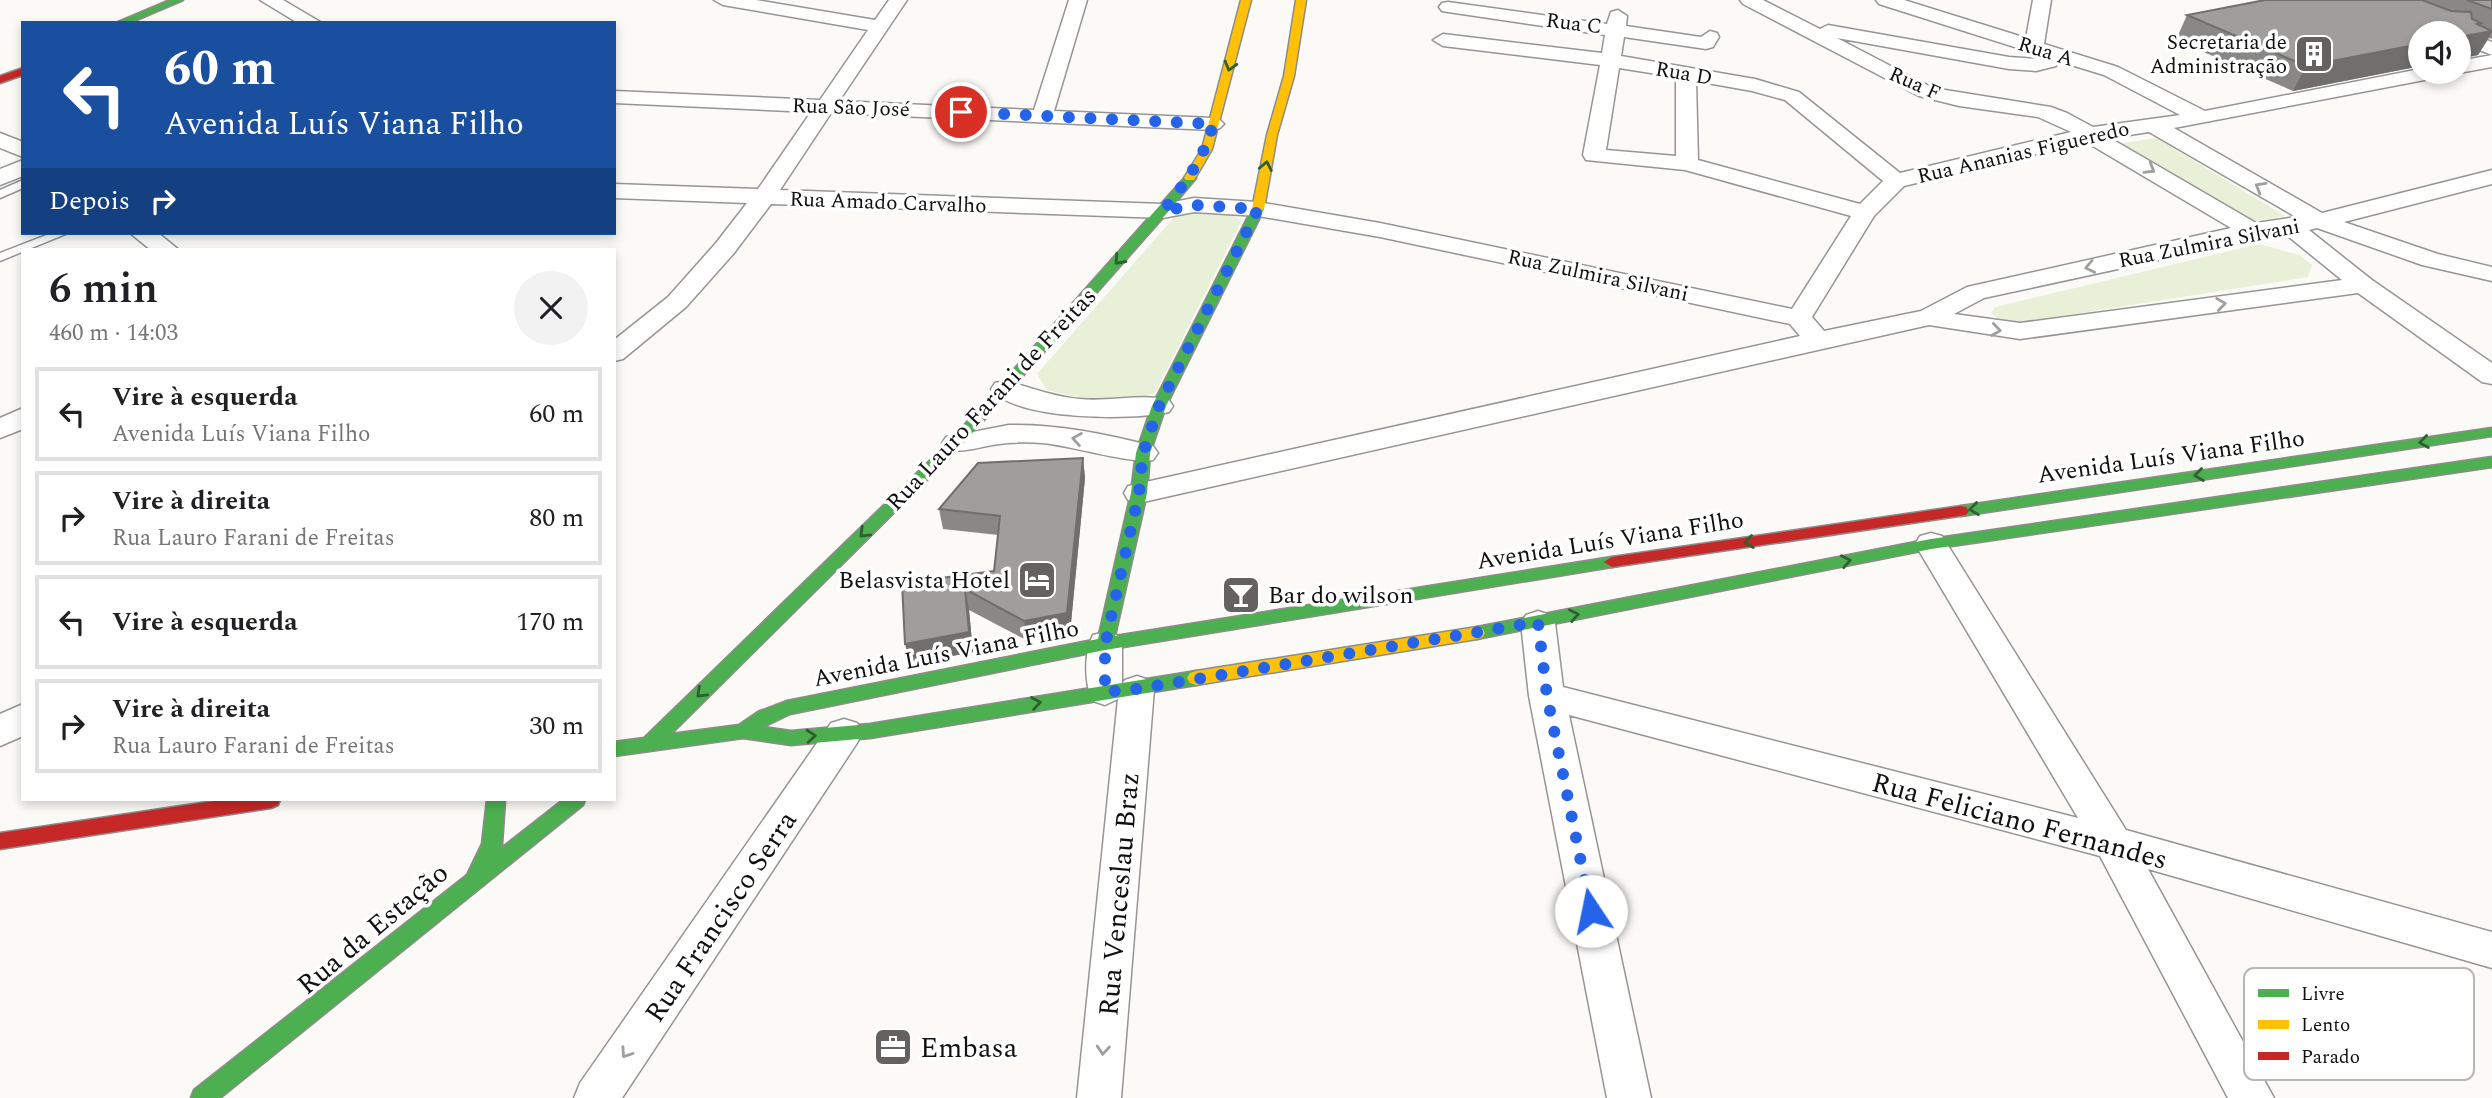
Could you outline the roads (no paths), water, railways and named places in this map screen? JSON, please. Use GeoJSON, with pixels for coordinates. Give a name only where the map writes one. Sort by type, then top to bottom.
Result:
{"type":"FeatureCollection","features":[{"type":"Feature","properties":{"kind":"main road","name":"Rua Lauro Farani de Freitas"},"geometry":{"type":"LineString","coordinates":[[650,743],[956,443],[1163,211],[1190,177],[1207,149],[1246,0]]}},
{"type":"Feature","properties":{"kind":"main road"},"geometry":{"type":"LineString","coordinates":[[1105,645],[1139,493],[1143,453],[1159,406],[1258,209],[1272,135],[1289,76],[1301,0]]}},
{"type":"Feature","properties":{"kind":"main road"},"geometry":{"type":"LineString","coordinates":[[136,21],[185,2]]}},
{"type":"Feature","properties":{"kind":"main road"},"geometry":{"type":"LineString","coordinates":[[0,70],[21,62]]}},
{"type":"Feature","properties":{"kind":"main road"},"geometry":{"type":"LineString","coordinates":[[0,80],[21,72]]}},
{"type":"Feature","properties":{"kind":"main road","name":"Avenida Luís Viana Filho"},"geometry":{"type":"LineString","coordinates":[[743,731],[764,717],[787,708],[1105,645],[1500,579],[2492,432]]}},
{"type":"Feature","properties":{"kind":"main road","name":"Avenida Luís Viana Filho"},"geometry":{"type":"LineString","coordinates":[[616,748],[743,731],[787,738],[844,733],[1121,691],[1538,622],[1931,544],[2492,462]]}},
{"type":"Feature","properties":{"kind":"main road"},"geometry":{"type":"LineString","coordinates":[[623,764],[650,743]]}},
{"type":"Feature","properties":{"kind":"main road"},"geometry":{"type":"LineString","coordinates":[[0,841],[264,801]]}},
{"type":"Feature","properties":{"kind":"main road"},"geometry":{"type":"LineString","coordinates":[[476,877],[492,844],[496,801]]}},
{"type":"Feature","properties":{"kind":"main road","name":"Rua da Estação"},"geometry":{"type":"LineString","coordinates":[[202,1098],[575,801]]}},
{"type":"Feature","properties":{"kind":"street"},"geometry":{"type":"LineString","coordinates":[[269,0],[309,21]]}},
{"type":"Feature","properties":{"kind":"street"},"geometry":{"type":"LineString","coordinates":[[723,0],[880,26]]}},
{"type":"Feature","properties":{"kind":"street"},"geometry":{"type":"LineString","coordinates":[[616,351],[677,302],[764,198],[898,0]]}},
{"type":"Feature","properties":{"kind":"street"},"geometry":{"type":"LineString","coordinates":[[1042,116],[1078,0]]}},
{"type":"Feature","properties":{"kind":"street","name":"Rua F"},"geometry":{"type":"LineString","coordinates":[[1749,0],[1926,92],[1949,98],[2036,109],[2060,117],[2252,232]]}},
{"type":"Feature","properties":{"kind":"street","name":"Rua A"},"geometry":{"type":"LineString","coordinates":[[1885,0],[2111,71],[2202,118]]}},
{"type":"Feature","properties":{"kind":"street"},"geometry":{"type":"LineString","coordinates":[[2034,48],[2042,0]]}},
{"type":"Feature","properties":{"kind":"street"},"geometry":{"type":"LineString","coordinates":[[1581,6],[1617,22],[1706,43],[1710,37]]}},
{"type":"Feature","properties":{"kind":"street","name":"Rua C"},"geometry":{"type":"LineString","coordinates":[[1448,7],[1617,22]]}},
{"type":"Feature","properties":{"kind":"street"},"geometry":{"type":"LineString","coordinates":[[1617,22],[1594,155],[1688,164],[1809,200],[1865,212]]}},
{"type":"Feature","properties":{"kind":"street"},"geometry":{"type":"LineString","coordinates":[[1805,28],[2025,64],[2046,64],[2063,56]]}},
{"type":"Feature","properties":{"kind":"street","name":"Rua D"},"geometry":{"type":"LineString","coordinates":[[1443,40],[1609,60],[1755,85],[1792,96],[1896,181]]}},
{"type":"Feature","properties":{"kind":"street"},"geometry":{"type":"LineString","coordinates":[[2471,40],[2492,49]]}},
{"type":"Feature","properties":{"kind":"street"},"geometry":{"type":"LineString","coordinates":[[2471,65],[2492,61]]}},
{"type":"Feature","properties":{"kind":"street"},"geometry":{"type":"LineString","coordinates":[[1686,73],[1688,164]]}},
{"type":"Feature","properties":{"kind":"street","name":"Rua Ananias Figueredo"},"geometry":{"type":"LineString","coordinates":[[1799,318],[1865,212],[1896,181],[2091,134],[2202,118],[2408,77]]}},
{"type":"Feature","properties":{"kind":"street","name":"Rua São José"},"geometry":{"type":"LineString","coordinates":[[616,97],[1213,124]]}},
{"type":"Feature","properties":{"kind":"street"},"geometry":{"type":"LineString","coordinates":[[2151,124],[2319,221],[2431,260],[2492,274]]}},
{"type":"Feature","properties":{"kind":"street"},"geometry":{"type":"LineString","coordinates":[[0,139],[21,150]]}},
{"type":"Feature","properties":{"kind":"street"},"geometry":{"type":"LineString","coordinates":[[0,178],[21,168]]}},
{"type":"Feature","properties":{"kind":"street","name":"Rua Zulmira Silvani"},"geometry":{"type":"LineString","coordinates":[[1139,493],[1929,317],[1976,292],[2252,232],[2319,221],[2492,177]]}},
{"type":"Feature","properties":{"kind":"street","name":"Rua Amado Carvalho"},"geometry":{"type":"LineString","coordinates":[[616,191],[1163,211],[1194,205],[1258,209]]}},
{"type":"Feature","properties":{"kind":"street","name":"Rua Zulmira Silvani"},"geometry":{"type":"LineString","coordinates":[[1258,209],[1394,233],[1799,318]]}},
{"type":"Feature","properties":{"kind":"street"},"geometry":{"type":"LineString","coordinates":[[2291,227],[2363,285],[2492,376]]}},
{"type":"Feature","properties":{"kind":"street"},"geometry":{"type":"LineString","coordinates":[[145,235],[164,248]]}},
{"type":"Feature","properties":{"kind":"street","name":"Rua Zulmira Silvani"},"geometry":{"type":"LineString","coordinates":[[1929,317],[2020,331],[2363,285]]}},
{"type":"Feature","properties":{"kind":"street"},"geometry":{"type":"LineString","coordinates":[[1799,318],[1818,340]]}},
{"type":"Feature","properties":{"kind":"street"},"geometry":{"type":"LineString","coordinates":[[1005,389],[1038,400],[1077,407],[1122,410],[1159,406]]}},
{"type":"Feature","properties":{"kind":"street"},"geometry":{"type":"LineString","coordinates":[[0,429],[21,418]]}},
{"type":"Feature","properties":{"kind":"street"},"geometry":{"type":"LineString","coordinates":[[956,443],[1008,434],[1113,445],[1143,453]]}},
{"type":"Feature","properties":{"kind":"street"},"geometry":{"type":"LineString","coordinates":[[1931,544],[2113,843],[2252,1098]]}},
{"type":"Feature","properties":{"kind":"street"},"geometry":{"type":"LineString","coordinates":[[1538,622],[1547,696],[1629,1098]]}},
{"type":"Feature","properties":{"kind":"street"},"geometry":{"type":"LineString","coordinates":[[1105,645],[1121,691]]}},
{"type":"Feature","properties":{"kind":"street","name":"Rua Venceslau Braz"},"geometry":{"type":"LineString","coordinates":[[1099,1098],[1121,691]]}},
{"type":"Feature","properties":{"kind":"street","name":"Rua Feliciano Fernandes"},"geometry":{"type":"LineString","coordinates":[[1547,696],[2113,843],[2492,950]]}},
{"type":"Feature","properties":{"kind":"street"},"geometry":{"type":"LineString","coordinates":[[0,732],[21,719]]}},
{"type":"Feature","properties":{"kind":"street","name":"Rua Francisco Serra"},"geometry":{"type":"LineString","coordinates":[[596,1098],[844,733]]}},
{"type":"Feature","properties":{"kind":"lane"},"geometry":{"type":"LineString","coordinates":[[0,195],[21,184]]}},
{"type":"Feature","properties":{"kind":"lane"},"geometry":{"type":"LineString","coordinates":[[23,248],[57,235]]}},
{"type":"Feature","properties":{"kind":"lane"},"geometry":{"type":"LineString","coordinates":[[0,257],[21,249]]}},
{"type":"Feature","properties":{"kind":"place","name":"Secretaria de Administração"},"geometry":{"type":"Point","coordinates":[2314,54]}},
{"type":"Feature","properties":{"kind":"place","name":"Belasvista Hotel"},"geometry":{"type":"Point","coordinates":[1037,580]}},
{"type":"Feature","properties":{"kind":"place","name":"Bar do wilson"},"geometry":{"type":"Point","coordinates":[1241,595]}},
{"type":"Feature","properties":{"kind":"place","name":"Embasa"},"geometry":{"type":"Point","coordinates":[893,1047]}}]}
